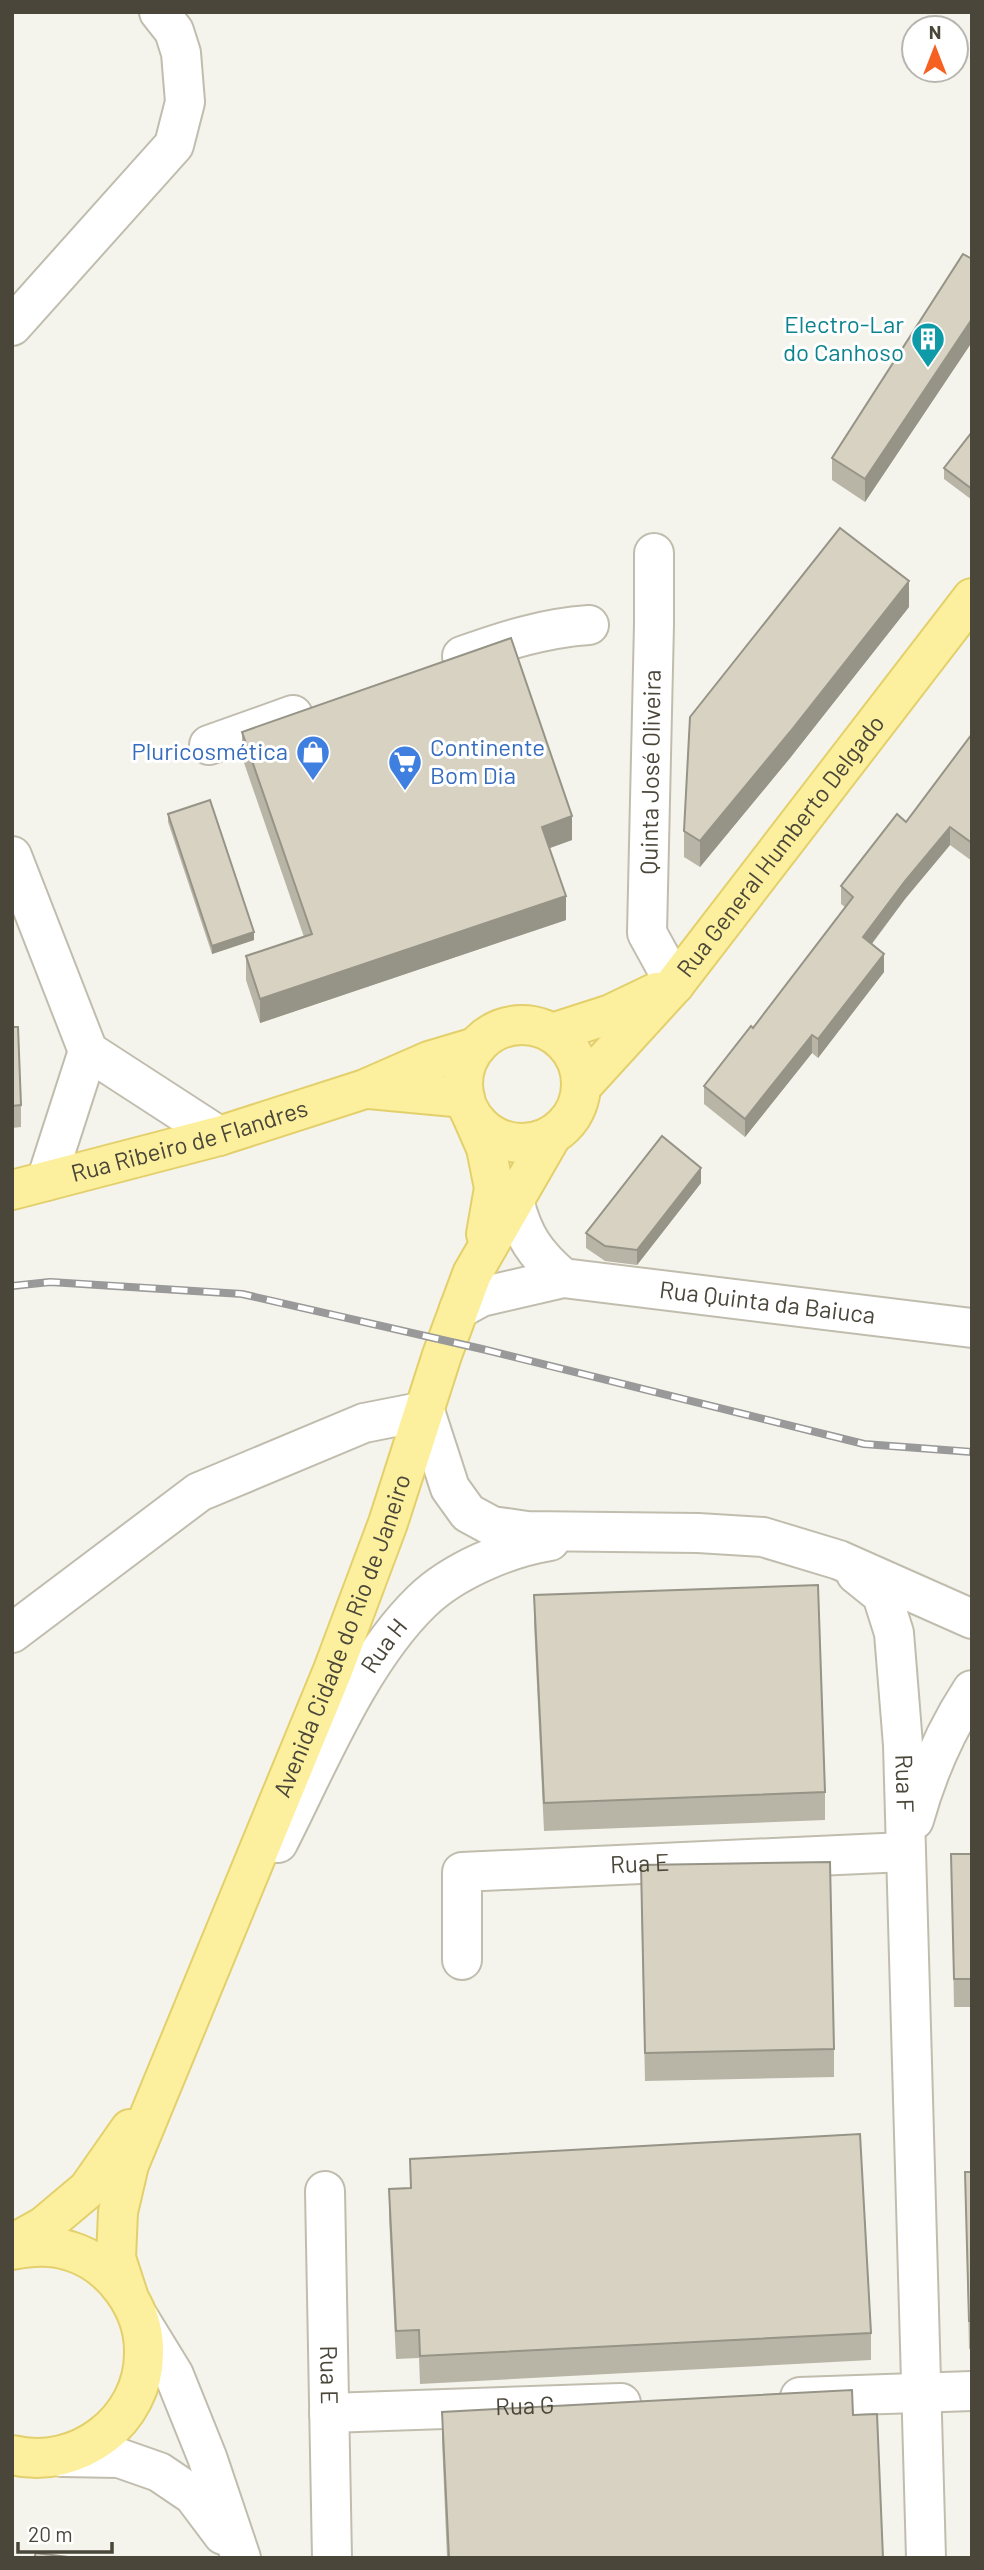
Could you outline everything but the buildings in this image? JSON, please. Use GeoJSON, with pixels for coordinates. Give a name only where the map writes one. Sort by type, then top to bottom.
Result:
{"type":"FeatureCollection","features":[{"type":"Feature","properties":{"kind":"main road","name":"Rua General Humberto Delgado"},"geometry":{"type":"LineString","coordinates":[[581,1087],[675,984],[972,598]]}},
{"type":"Feature","properties":{"kind":"main road"},"geometry":{"type":"LineString","coordinates":[[552,1033],[611,1014],[675,984]]}},
{"type":"Feature","properties":{"kind":"main road","name":"Rua Ribeiro de Flandres"},"geometry":{"type":"LineString","coordinates":[[29,1186],[219,1136],[365,1089],[429,1061],[476,1047],[496,1032],[520,1025],[552,1033]]}},
{"type":"Feature","properties":{"kind":"main road"},"geometry":{"type":"LineString","coordinates":[[468,1106],[483,1128],[499,1138],[516,1143],[535,1142],[552,1135],[567,1122],[577,1106],[581,1087],[580,1071],[565,1043],[552,1033]]}},
{"type":"Feature","properties":{"kind":"main road"},"geometry":{"type":"LineString","coordinates":[[476,1047],[467,1062],[463,1080],[468,1106],[486,1148],[494,1188],[482,1253]]}},
{"type":"Feature","properties":{"kind":"main road","name":"Rua Ribeiro de Flandres"},"geometry":{"type":"LineString","coordinates":[[365,1089],[468,1106]]}},
{"type":"Feature","properties":{"kind":"main road"},"geometry":{"type":"LineString","coordinates":[[482,1253],[552,1135]]}},
{"type":"Feature","properties":{"kind":"main road","name":"Avenida Cidade do Rio de Janeiro"},"geometry":{"type":"LineString","coordinates":[[29,2462],[95,2443],[121,2419],[138,2388],[145,2353],[116,2258],[118,2212],[129,2165],[333,1670],[388,1523],[459,1309],[482,1253]]}},
{"type":"Feature","properties":{"kind":"main road","name":"Avenida Cidade do Rio de Janeiro"},"geometry":{"type":"LineString","coordinates":[[12,2247],[44,2226],[88,2189],[129,2130],[190,2016]]}},
{"type":"Feature","properties":{"kind":"main road"},"geometry":{"type":"LineString","coordinates":[[12,2247],[35,2246],[71,2251],[103,2268],[133,2307]]}},
{"type":"Feature","properties":{"kind":"street"},"geometry":{"type":"LineString","coordinates":[[12,326],[174,145],[185,102],[181,53],[174,31],[159,12]]}},
{"type":"Feature","properties":{"kind":"street","name":"Quinta José Oliveira"},"geometry":{"type":"LineString","coordinates":[[654,553],[647,933],[675,984]]}},
{"type":"Feature","properties":{"kind":"street"},"geometry":{"type":"LineString","coordinates":[[430,667],[522,635],[560,627],[589,625]]}},
{"type":"Feature","properties":{"kind":"street"},"geometry":{"type":"LineString","coordinates":[[209,745],[326,704]]}},
{"type":"Feature","properties":{"kind":"street"},"geometry":{"type":"LineString","coordinates":[[12,856],[88,1051],[219,1136]]}},
{"type":"Feature","properties":{"kind":"street"},"geometry":{"type":"LineString","coordinates":[[29,1186],[88,1051]]}},
{"type":"Feature","properties":{"kind":"street"},"geometry":{"type":"LineString","coordinates":[[514,1200],[530,1245],[545,1263],[563,1278]]}},
{"type":"Feature","properties":{"kind":"street","name":"Rua Quinta da Baiuca"},"geometry":{"type":"LineString","coordinates":[[459,1309],[481,1297],[563,1278],[972,1328]]}},
{"type":"Feature","properties":{"kind":"street"},"geometry":{"type":"LineString","coordinates":[[12,1633],[199,1492],[364,1423],[425,1411]]}},
{"type":"Feature","properties":{"kind":"street","name":"Rua H"},"geometry":{"type":"LineString","coordinates":[[425,1411],[450,1488],[468,1513],[492,1526],[527,1531],[597,1534],[698,1533],[763,1537],[839,1560],[972,1619]]}},
{"type":"Feature","properties":{"kind":"street","name":"Rua H"},"geometry":{"type":"LineString","coordinates":[[190,2016],[363,1676],[394,1633],[423,1600],[473,1565],[530,1544],[597,1534]]}},
{"type":"Feature","properties":{"kind":"street","name":"Rua F"},"geometry":{"type":"LineString","coordinates":[[839,1560],[882,1594],[894,1633],[902,1745],[905,1852]]}},
{"type":"Feature","properties":{"kind":"street","name":"Rua F"},"geometry":{"type":"LineString","coordinates":[[905,1852],[925,1782],[952,1720],[972,1690]]}},
{"type":"Feature","properties":{"kind":"street"},"geometry":{"type":"LineString","coordinates":[[905,1852],[926,2558]]}},
{"type":"Feature","properties":{"kind":"street","name":"Rua E"},"geometry":{"type":"LineString","coordinates":[[462,1960],[462,1872],[905,1852]]}},
{"type":"Feature","properties":{"kind":"street","name":"Rua E"},"geometry":{"type":"LineString","coordinates":[[326,2191],[332,2558]]}},
{"type":"Feature","properties":{"kind":"street"},"geometry":{"type":"LineString","coordinates":[[133,2307],[174,2375],[207,2457],[241,2558]]}},
{"type":"Feature","properties":{"kind":"street"},"geometry":{"type":"LineString","coordinates":[[769,2398],[972,2391]]}},
{"type":"Feature","properties":{"kind":"street","name":"Rua G"},"geometry":{"type":"LineString","coordinates":[[330,2413],[659,2402]]}},
{"type":"Feature","properties":{"kind":"street"},"geometry":{"type":"LineString","coordinates":[[29,2462],[119,2458],[159,2472],[194,2495],[223,2535],[235,2558]]}},
{"type":"Feature","properties":{"kind":"railway"},"geometry":{"type":"LineString","coordinates":[[12,1286],[50,1282],[242,1294],[482,1349],[864,1444],[972,1452]]}},
{"type":"Feature","properties":{"kind":"place","name":"Electro-Lar do Canhoso"},"geometry":{"type":"Point","coordinates":[928,369]}},
{"type":"Feature","properties":{"kind":"place","name":"Pluricosmética"},"geometry":{"type":"Point","coordinates":[313,782]}},
{"type":"Feature","properties":{"kind":"place","name":"Continente Bom Dia"},"geometry":{"type":"Point","coordinates":[405,792]}}]}
